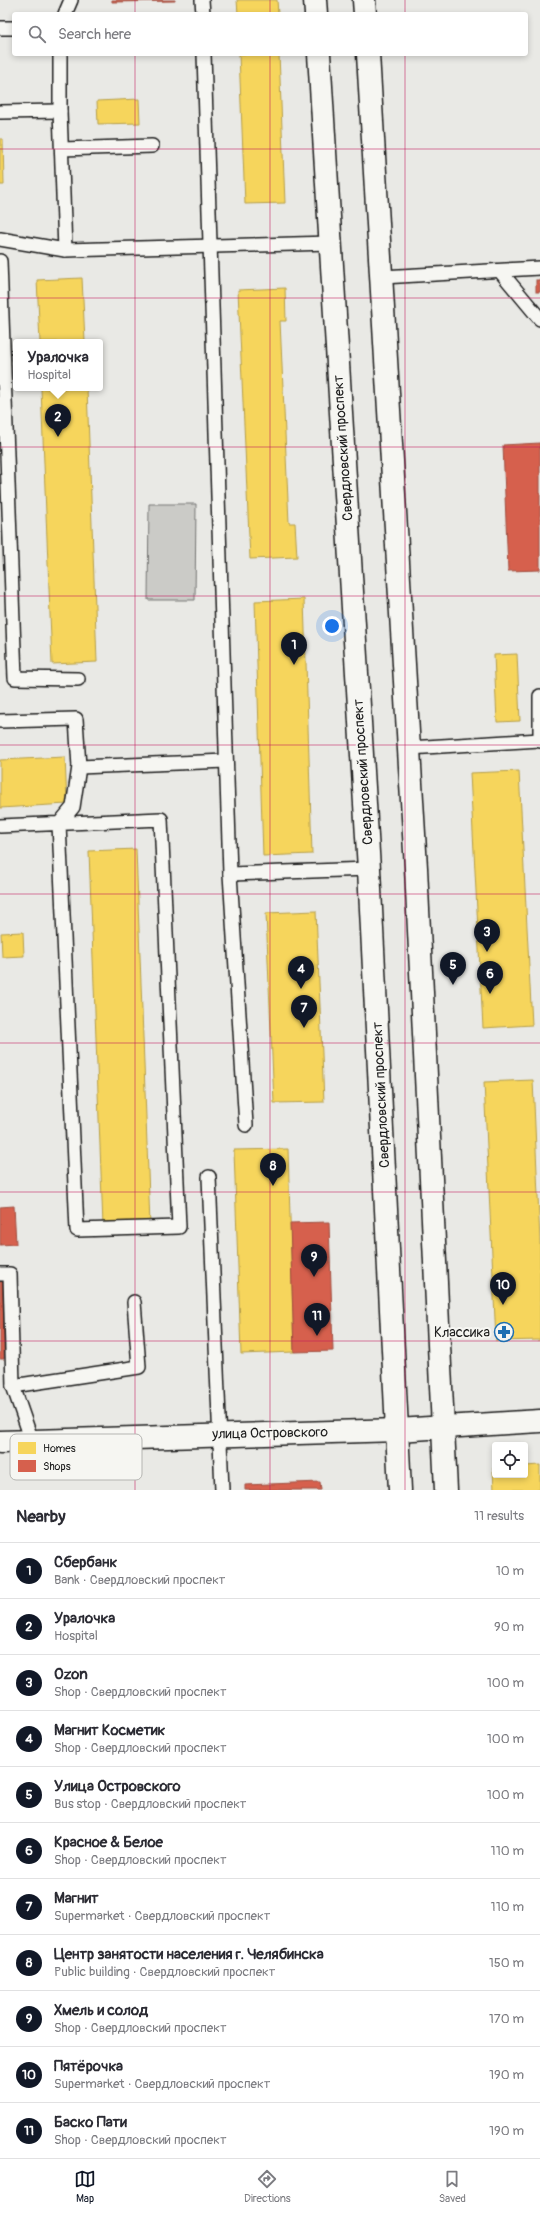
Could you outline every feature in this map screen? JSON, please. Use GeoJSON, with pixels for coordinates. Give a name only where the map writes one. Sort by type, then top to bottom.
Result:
{"type":"FeatureCollection","features":[{"type":"Feature","properties":{"kind":"main road"},"geometry":{"type":"LineString","coordinates":[[315,0],[316,12]]}},
{"type":"Feature","properties":{"kind":"main road"},"geometry":{"type":"LineString","coordinates":[[364,0],[365,12]]}},
{"type":"Feature","properties":{"kind":"main road","name":"Свердловский проспект"},"geometry":{"type":"LineString","coordinates":[[318,56],[370,870],[400,1490]]}},
{"type":"Feature","properties":{"kind":"main road"},"geometry":{"type":"LineString","coordinates":[[368,56],[409,748],[446,1490]]}},
{"type":"Feature","properties":{"kind":"main road","name":"улица Островского"},"geometry":{"type":"LineString","coordinates":[[142,1437],[398,1430],[540,1421]]}},
{"type":"Feature","properties":{"kind":"main road","name":"улица Островского"},"geometry":{"type":"LineString","coordinates":[[0,1442],[10,1442]]}},
{"type":"Feature","properties":{"kind":"lane"},"geometry":{"type":"LineString","coordinates":[[66,12],[71,0]]}},
{"type":"Feature","properties":{"kind":"lane"},"geometry":{"type":"LineString","coordinates":[[202,0],[202,12]]}},
{"type":"Feature","properties":{"kind":"lane"},"geometry":{"type":"LineString","coordinates":[[0,28],[12,28]]}},
{"type":"Feature","properties":{"kind":"lane"},"geometry":{"type":"LineString","coordinates":[[60,56],[60,111],[65,250]]}},
{"type":"Feature","properties":{"kind":"lane"},"geometry":{"type":"LineString","coordinates":[[204,56],[230,874],[246,1125]]}},
{"type":"Feature","properties":{"kind":"lane"},"geometry":{"type":"LineString","coordinates":[[0,112],[60,111]]}},
{"type":"Feature","properties":{"kind":"lane"},"geometry":{"type":"LineString","coordinates":[[62,149],[152,146]]}},
{"type":"Feature","properties":{"kind":"lane"},"geometry":{"type":"LineString","coordinates":[[0,239],[65,250],[330,243]]}},
{"type":"Feature","properties":{"kind":"lane"},"geometry":{"type":"LineString","coordinates":[[0,261],[15,678],[78,679]]}},
{"type":"Feature","properties":{"kind":"lane"},"geometry":{"type":"LineString","coordinates":[[382,277],[540,268]]}},
{"type":"Feature","properties":{"kind":"lane"},"geometry":{"type":"LineString","coordinates":[[500,271],[540,319]]}},
{"type":"Feature","properties":{"kind":"lane"},"geometry":{"type":"LineString","coordinates":[[409,748],[540,741],[540,696]]}},
{"type":"Feature","properties":{"kind":"lane"},"geometry":{"type":"LineString","coordinates":[[0,721],[76,719],[79,767],[73,807],[59,824],[77,1230],[179,1228],[161,819],[59,824],[0,826]]}},
{"type":"Feature","properties":{"kind":"lane"},"geometry":{"type":"LineString","coordinates":[[79,767],[226,760]]}},
{"type":"Feature","properties":{"kind":"lane"},"geometry":{"type":"LineString","coordinates":[[230,874],[370,870]]}},
{"type":"Feature","properties":{"kind":"lane"},"geometry":{"type":"LineString","coordinates":[[209,1177],[222,1490]]}},
{"type":"Feature","properties":{"kind":"lane"},"geometry":{"type":"LineString","coordinates":[[0,1274],[10,1274],[13,1386],[30,1434]]}},
{"type":"Feature","properties":{"kind":"lane"},"geometry":{"type":"LineString","coordinates":[[13,1386],[138,1367],[134,1302]]}},
{"type":"Feature","properties":{"kind":"shaded area"},"geometry":{"type":"Polygon","coordinates":[[[149,504],[196,504],[195,600],[148,600],[149,504]]]}},
{"type":"Feature","properties":{"kind":"building: Homes"},"geometry":{"type":"Polygon","coordinates":[[[237,0],[277,0],[278,12],[238,12],[237,0]]]}},
{"type":"Feature","properties":{"kind":"building: Homes"},"geometry":{"type":"Polygon","coordinates":[[[239,56],[279,56],[285,203],[245,204],[239,56]]]}},
{"type":"Feature","properties":{"kind":"building: Homes"},"geometry":{"type":"Polygon","coordinates":[[[139,99],[140,123],[98,124],[97,101],[139,99]]]}},
{"type":"Feature","properties":{"kind":"building: Homes"},"geometry":{"type":"Polygon","coordinates":[[[0,139],[3,139],[4,185],[0,185],[0,139]]]}},
{"type":"Feature","properties":{"kind":"building: Homes"},"geometry":{"type":"Polygon","coordinates":[[[82,278],[85,339],[40,339],[37,280],[82,278]]]}},
{"type":"Feature","properties":{"kind":"building: Homes"},"geometry":{"type":"Polygon","coordinates":[[[285,288],[286,321],[280,321],[289,523],[295,523],[297,557],[250,559],[238,290],[285,288]]]}},
{"type":"Feature","properties":{"kind":"building: Homes"},"geometry":{"type":"Polygon","coordinates":[[[41,391],[87,391],[97,662],[52,664],[41,391]]]}},
{"type":"Feature","properties":{"kind":"building: Homes"},"geometry":{"type":"Polygon","coordinates":[[[304,599],[312,854],[263,856],[255,601],[304,599]]]}},
{"type":"Feature","properties":{"kind":"building: Homes"},"geometry":{"type":"Polygon","coordinates":[[[517,654],[520,721],[497,722],[494,655],[517,654]]]}},
{"type":"Feature","properties":{"kind":"building: Homes"},"geometry":{"type":"Polygon","coordinates":[[[65,757],[67,804],[0,808],[0,760],[65,757]]]}},
{"type":"Feature","properties":{"kind":"building: Homes"},"geometry":{"type":"Polygon","coordinates":[[[519,771],[532,1025],[483,1028],[470,773],[519,771]]]}},
{"type":"Feature","properties":{"kind":"building: Homes"},"geometry":{"type":"Polygon","coordinates":[[[136,849],[150,1225],[103,1226],[89,851],[136,849]]]}},
{"type":"Feature","properties":{"kind":"building: Homes"},"geometry":{"type":"Polygon","coordinates":[[[316,911],[324,1102],[274,1103],[266,913],[316,911]]]}},
{"type":"Feature","properties":{"kind":"building: Homes"},"geometry":{"type":"Polygon","coordinates":[[[23,932],[24,956],[2,957],[1,933],[23,932]]]}},
{"type":"Feature","properties":{"kind":"building: Homes"},"geometry":{"type":"Polygon","coordinates":[[[533,1080],[540,1242],[540,1340],[496,1341],[484,1082],[533,1080]]]}},
{"type":"Feature","properties":{"kind":"building: Homes"},"geometry":{"type":"Polygon","coordinates":[[[288,1149],[294,1352],[241,1354],[234,1150],[288,1149]]]}},
{"type":"Feature","properties":{"kind":"building: Homes"},"geometry":{"type":"Polygon","coordinates":[[[540,1465],[540,1490],[494,1490],[493,1478],[528,1478],[528,1466],[540,1465]]]}},
{"type":"Feature","properties":{"kind":"building: Shops"},"geometry":{"type":"Polygon","coordinates":[[[112,0],[175,0],[175,1],[112,2],[112,0]]]}},
{"type":"Feature","properties":{"kind":"building: Shops"},"geometry":{"type":"Polygon","coordinates":[[[536,280],[540,280],[540,292],[536,292],[536,280]]]}},
{"type":"Feature","properties":{"kind":"building: Shops"},"geometry":{"type":"Polygon","coordinates":[[[540,443],[540,570],[508,571],[503,445],[540,443]]]}},
{"type":"Feature","properties":{"kind":"building: Shops"},"geometry":{"type":"Polygon","coordinates":[[[14,1206],[16,1244],[0,1245],[0,1207],[14,1206]]]}},
{"type":"Feature","properties":{"kind":"building: Shops"},"geometry":{"type":"Polygon","coordinates":[[[329,1222],[333,1351],[294,1352],[290,1223],[329,1222]]]}},
{"type":"Feature","properties":{"kind":"building: Shops"},"geometry":{"type":"Polygon","coordinates":[[[0,1281],[3,1281],[4,1359],[0,1359],[0,1281]]]}},
{"type":"Feature","properties":{"kind":"building: Shops"},"geometry":{"type":"Polygon","coordinates":[[[320,1482],[321,1490],[245,1490],[245,1485],[320,1482]]]}},
{"type":"Feature","properties":{"kind":"place","name":"Уралочка"},"geometry":{"type":"Point","coordinates":[58,437]}},
{"type":"Feature","properties":{"kind":"place","name":"Сбербанк"},"geometry":{"type":"Point","coordinates":[294,665]}},
{"type":"Feature","properties":{"kind":"place","name":"Ozon"},"geometry":{"type":"Point","coordinates":[487,952]}},
{"type":"Feature","properties":{"kind":"place","name":"Улица Островского"},"geometry":{"type":"Point","coordinates":[453,985]}},
{"type":"Feature","properties":{"kind":"place","name":"Магнит Косметик"},"geometry":{"type":"Point","coordinates":[301,989]}},
{"type":"Feature","properties":{"kind":"place","name":"Красное & Белое"},"geometry":{"type":"Point","coordinates":[490,994]}},
{"type":"Feature","properties":{"kind":"place","name":"Магнит"},"geometry":{"type":"Point","coordinates":[304,1028]}},
{"type":"Feature","properties":{"kind":"place","name":"Центр занятости населения г. Челябинска"},"geometry":{"type":"Point","coordinates":[273,1186]}},
{"type":"Feature","properties":{"kind":"place","name":"Хмель и солод"},"geometry":{"type":"Point","coordinates":[314,1277]}},
{"type":"Feature","properties":{"kind":"place","name":"Пятёрочка"},"geometry":{"type":"Point","coordinates":[503,1305]}},
{"type":"Feature","properties":{"kind":"place","name":"Классика"},"geometry":{"type":"Point","coordinates":[504,1332]}},
{"type":"Feature","properties":{"kind":"place","name":"Баско Пати"},"geometry":{"type":"Point","coordinates":[317,1336]}}]}
